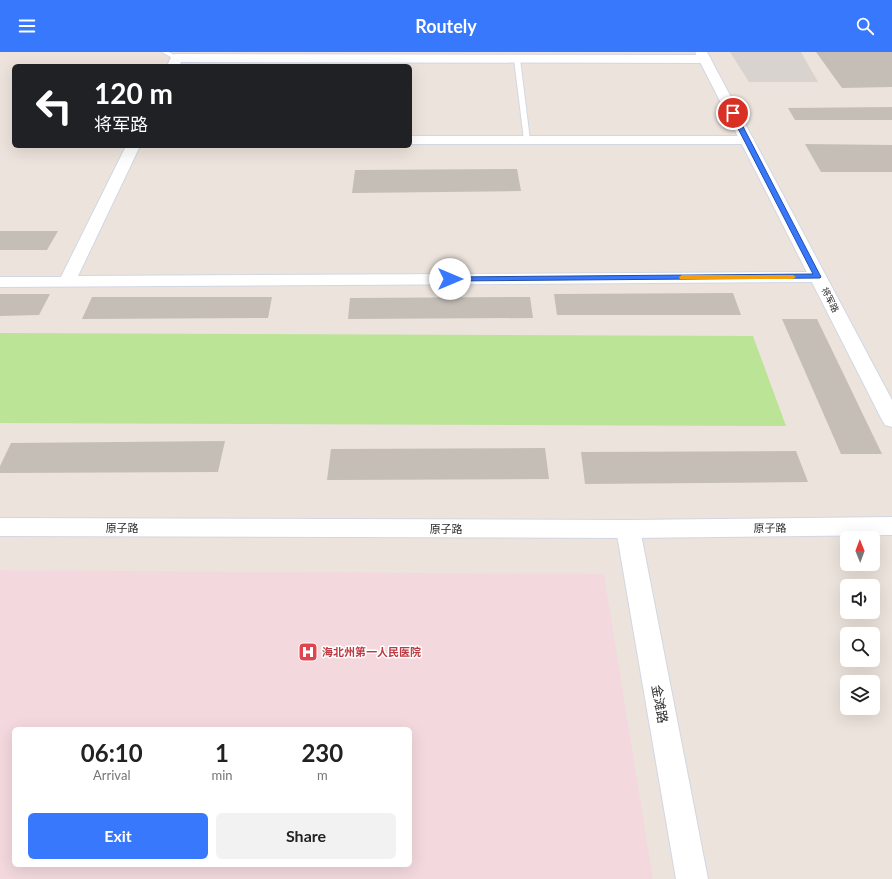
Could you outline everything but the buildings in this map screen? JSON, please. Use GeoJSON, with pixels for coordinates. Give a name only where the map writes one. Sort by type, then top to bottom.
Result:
{"type":"FeatureCollection","features":[{"type":"Feature","properties":{"kind":"street"},"geometry":{"type":"LineString","coordinates":[[175,62],[517,59],[703,55]]}},
{"type":"Feature","properties":{"kind":"street","name":"将军路"},"geometry":{"type":"LineString","coordinates":[[703,55],[892,420]]}},
{"type":"Feature","properties":{"kind":"street"},"geometry":{"type":"LineString","coordinates":[[412,140],[747,140]]}},
{"type":"Feature","properties":{"kind":"street"},"geometry":{"type":"LineString","coordinates":[[67,281],[132,148]]}},
{"type":"Feature","properties":{"kind":"street"},"geometry":{"type":"LineString","coordinates":[[0,282],[818,277]]}},
{"type":"Feature","properties":{"kind":"street","name":"原子路"},"geometry":{"type":"LineString","coordinates":[[0,527],[628,529],[892,526]]}},
{"type":"Feature","properties":{"kind":"street","name":"金滩路"},"geometry":{"type":"LineString","coordinates":[[628,529],[692,879]]}},
{"type":"Feature","properties":{"kind":"lane"},"geometry":{"type":"LineString","coordinates":[[165,52],[175,62]]}},
{"type":"Feature","properties":{"kind":"lane"},"geometry":{"type":"LineString","coordinates":[[517,59],[527,140]]}},
{"type":"Feature","properties":{"kind":"shaded area"},"geometry":{"type":"Polygon","coordinates":[[[730,52],[801,52],[818,82],[749,82],[730,52]]]}},
{"type":"Feature","properties":{"kind":"shaded area","name":"海北州第一人民医院"},"geometry":{"type":"Polygon","coordinates":[[[0,570],[604,574],[653,879],[0,879],[0,570]]]}},
{"type":"Feature","properties":{"kind":"green space"},"geometry":{"type":"Polygon","coordinates":[[[0,333],[753,336],[786,426],[0,423],[0,333]]]}},
{"type":"Feature","properties":{"kind":"slow traffic"},"geometry":{"type":"LineString","coordinates":[[682,277],[793,277]]}},
{"type":"Feature","properties":{"kind":"place","name":"海北州第一人民医院"},"geometry":{"type":"Point","coordinates":[308,652]}},
{"type":"Feature","properties":{"kind":"route"},"geometry":{"type":"LineString","coordinates":[[450,279],[818,277],[733,113]]}}]}
